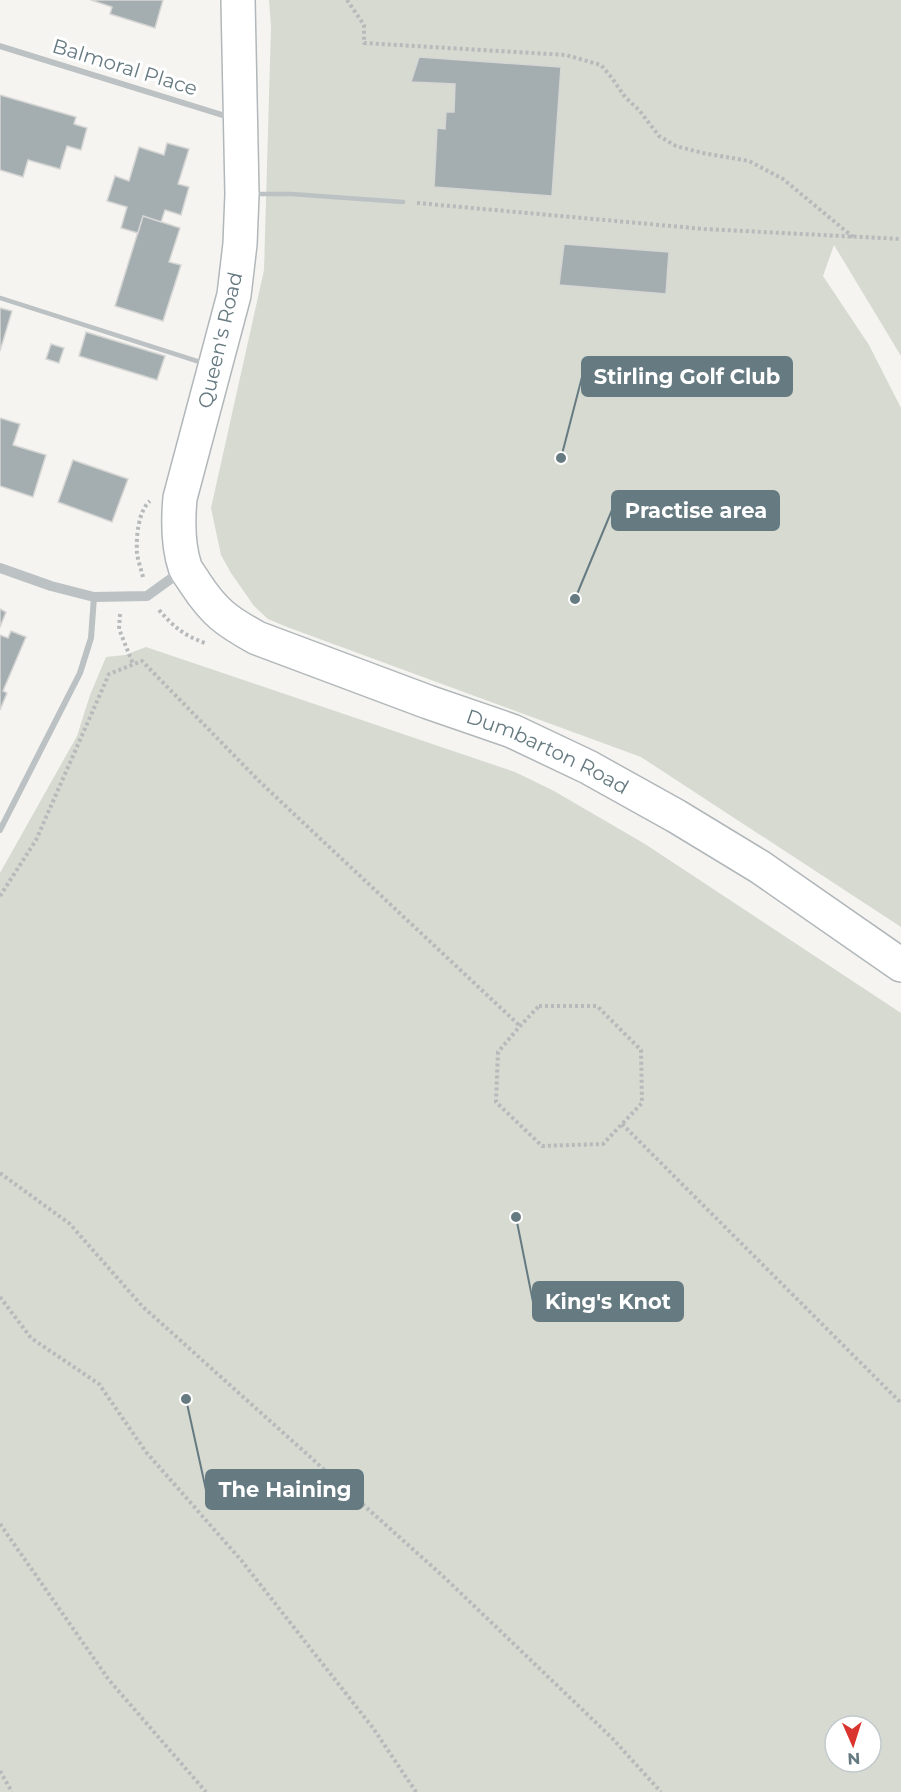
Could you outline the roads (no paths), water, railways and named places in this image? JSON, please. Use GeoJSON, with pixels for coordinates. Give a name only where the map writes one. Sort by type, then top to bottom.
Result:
{"type":"FeatureCollection","features":[{"type":"Feature","properties":{"kind":"main road","name":"Queen's Road"},"geometry":{"type":"LineString","coordinates":[[186,568],[180,538],[180,498],[234,295],[240,244],[242,194],[238,0]]}},
{"type":"Feature","properties":{"kind":"main road","name":"Dumbarton Road"},"geometry":{"type":"LineString","coordinates":[[186,568],[212,607],[235,626],[257,638],[512,731],[588,767],[676,816],[760,867],[901,965]]}},
{"type":"Feature","properties":{"kind":"street","name":"Balmoral Place"},"geometry":{"type":"LineString","coordinates":[[0,46],[241,120]]}},
{"type":"Feature","properties":{"kind":"street"},"geometry":{"type":"LineString","coordinates":[[0,568],[51,586],[94,597],[147,596],[186,568]]}},
{"type":"Feature","properties":{"kind":"street"},"geometry":{"type":"LineString","coordinates":[[0,830],[80,673],[91,638],[94,597]]}},
{"type":"Feature","properties":{"kind":"lane"},"geometry":{"type":"LineString","coordinates":[[242,194],[291,194],[403,202]]}},
{"type":"Feature","properties":{"kind":"lane"},"geometry":{"type":"LineString","coordinates":[[0,298],[216,367]]}},
{"type":"Feature","properties":{"kind":"place","name":"Stirling Golf Club"},"geometry":{"type":"Point","coordinates":[561,458]}},
{"type":"Feature","properties":{"kind":"place","name":"Practise area"},"geometry":{"type":"Point","coordinates":[575,599]}},
{"type":"Feature","properties":{"kind":"place","name":"King's Knot"},"geometry":{"type":"Point","coordinates":[516,1217]}},
{"type":"Feature","properties":{"kind":"place","name":"The Haining"},"geometry":{"type":"Point","coordinates":[186,1399]}}]}
